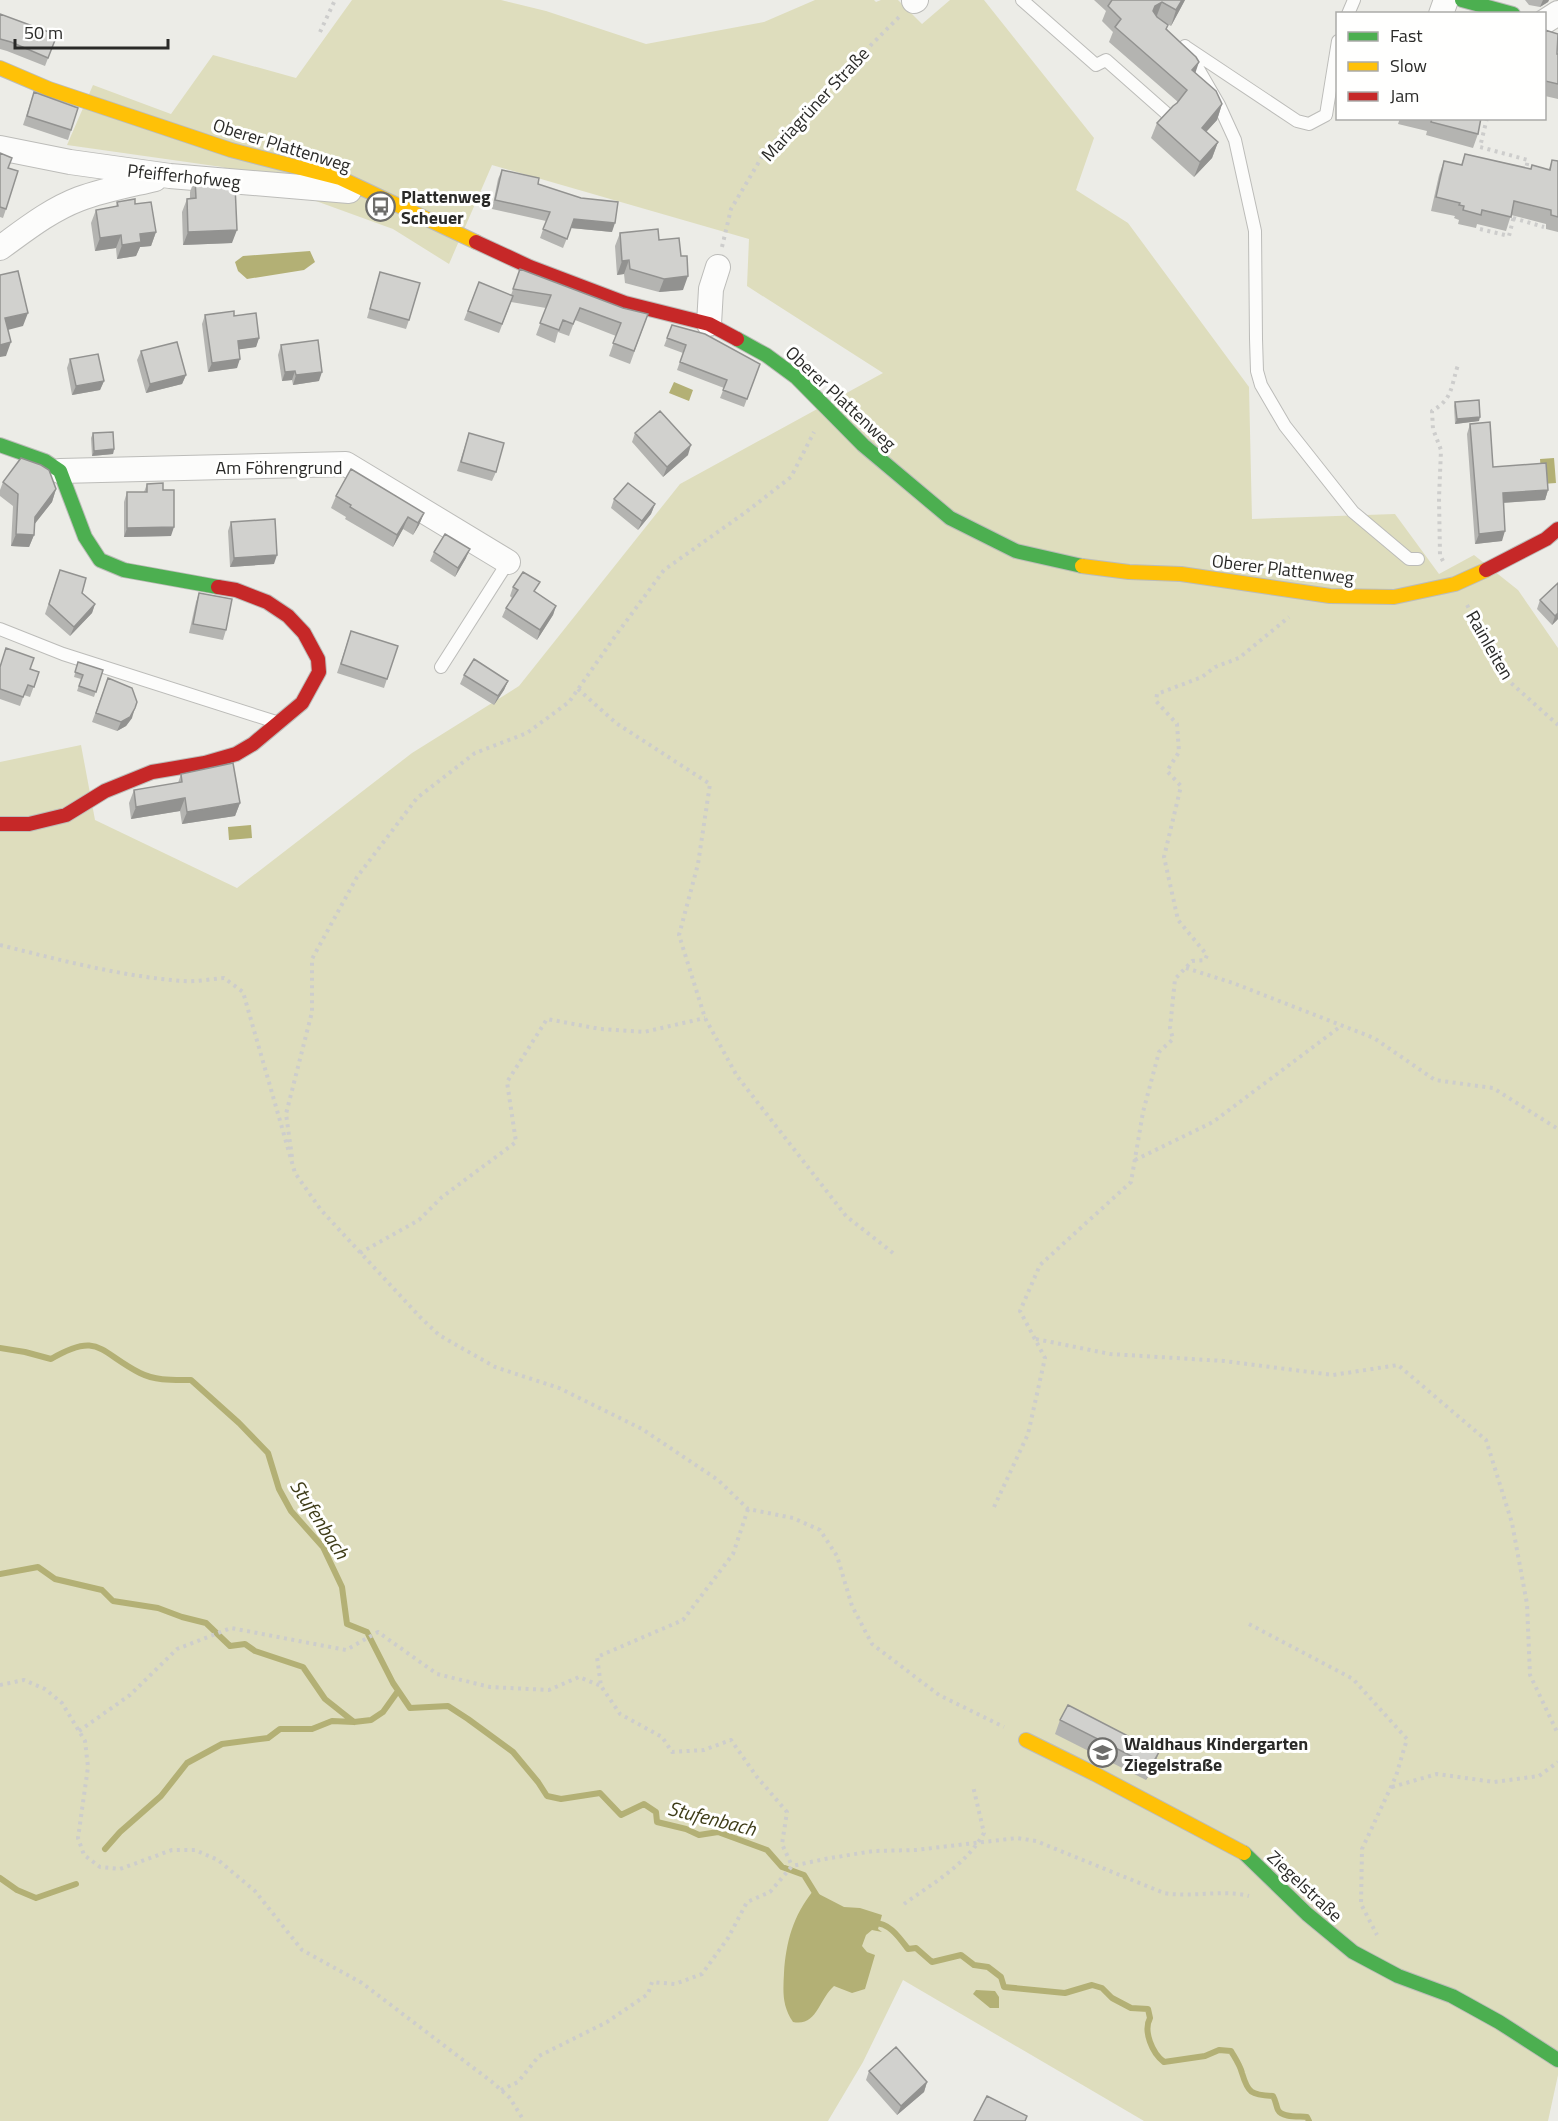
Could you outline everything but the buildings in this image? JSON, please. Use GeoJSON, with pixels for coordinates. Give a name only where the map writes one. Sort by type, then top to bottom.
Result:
{"type":"FeatureCollection","features":[{"type":"Feature","properties":{"kind":"street"},"geometry":{"type":"LineString","coordinates":[[1462,0],[1506,12]]}},
{"type":"Feature","properties":{"kind":"street","name":"Oberer Plattenweg"},"geometry":{"type":"LineString","coordinates":[[0,68],[49,89],[231,150],[340,178],[530,267],[624,303],[709,324],[766,355],[796,377],[863,445],[950,518],[1016,551],[1080,567],[1181,574],[1330,596],[1394,597],[1455,584],[1496,566],[1546,539],[1558,529]]}},
{"type":"Feature","properties":{"kind":"street","name":"Pfeifferhofweg"},"geometry":{"type":"LineString","coordinates":[[0,148],[70,162],[170,176],[369,192]]}},
{"type":"Feature","properties":{"kind":"street"},"geometry":{"type":"LineString","coordinates":[[0,248],[46,216],[77,200],[170,176]]}},
{"type":"Feature","properties":{"kind":"street"},"geometry":{"type":"LineString","coordinates":[[709,324],[711,289],[718,267]]}},
{"type":"Feature","properties":{"kind":"street","name":"Am Föhrengrund"},"geometry":{"type":"LineString","coordinates":[[0,445],[45,461],[60,471],[346,464],[508,562]]}},
{"type":"Feature","properties":{"kind":"street"},"geometry":{"type":"LineString","coordinates":[[0,824],[28,824],[66,815],[105,791],[152,772],[205,763],[236,754],[253,744],[302,703],[319,672],[318,659],[304,633],[288,616],[254,596],[205,584],[124,570],[100,560],[85,537],[60,471]]}},
{"type":"Feature","properties":{"kind":"street","name":"Ziegelstraße"},"geometry":{"type":"LineString","coordinates":[[1026,1740],[1246,1854],[1307,1914],[1353,1952],[1398,1976],[1452,1996],[1499,2022],[1558,2060]]}},
{"type":"Feature","properties":{"kind":"lane"},"geometry":{"type":"LineString","coordinates":[[1022,0],[1096,65],[1106,60],[1166,114]]}},
{"type":"Feature","properties":{"kind":"lane"},"geometry":{"type":"LineString","coordinates":[[1336,53],[1326,115],[1309,124],[1297,121],[1182,44],[1219,105],[1234,140],[1256,231],[1257,370],[1261,385],[1285,426],[1353,512],[1408,559],[1418,559]]}},
{"type":"Feature","properties":{"kind":"lane"},"geometry":{"type":"LineString","coordinates":[[441,667],[508,562]]}},
{"type":"Feature","properties":{"kind":"lane"},"geometry":{"type":"LineString","coordinates":[[0,629],[63,654],[280,723]]}},
{"type":"Feature","properties":{"kind":"path"},"geometry":{"type":"LineString","coordinates":[[321,32],[335,0]]}},
{"type":"Feature","properties":{"kind":"path","name":"Mariagrüner Straße"},"geometry":{"type":"LineString","coordinates":[[718,267],[731,209],[766,150],[915,1]]}},
{"type":"Feature","properties":{"kind":"path"},"geometry":{"type":"LineString","coordinates":[[1487,120],[1480,147],[1528,160],[1523,179]]}},
{"type":"Feature","properties":{"kind":"path"},"geometry":{"type":"LineString","coordinates":[[1480,229],[1509,236],[1516,209]]}},
{"type":"Feature","properties":{"kind":"path"},"geometry":{"type":"LineString","coordinates":[[1514,218],[1544,227]]}},
{"type":"Feature","properties":{"kind":"path"},"geometry":{"type":"LineString","coordinates":[[1444,563],[1440,555],[1438,498],[1441,450],[1433,429],[1432,411],[1441,406],[1451,393],[1458,365]]}},
{"type":"Feature","properties":{"kind":"path"},"geometry":{"type":"LineString","coordinates":[[295,1173],[286,1114],[312,1012],[312,959],[357,877],[417,798],[475,753],[527,733],[569,702],[664,570],[791,477],[816,427]]}},
{"type":"Feature","properties":{"kind":"path","name":"Rainleiten"},"geometry":{"type":"LineString","coordinates":[[1455,584],[1511,683],[1558,724]]}},
{"type":"Feature","properties":{"kind":"path"},"geometry":{"type":"LineString","coordinates":[[994,1506],[1028,1434],[1045,1358],[1020,1311],[1040,1265],[1131,1182],[1143,1112],[1159,1052],[1173,1039],[1170,1028],[1175,979],[1192,961],[1205,960],[1206,955],[1178,921],[1164,856],[1181,786],[1167,771],[1179,752],[1177,724],[1156,701],[1157,694],[1202,677],[1215,667],[1239,658],[1291,615],[1299,592]]}},
{"type":"Feature","properties":{"kind":"path"},"geometry":{"type":"LineString","coordinates":[[578,689],[616,723],[710,784],[698,864],[679,935],[705,1018],[737,1076],[846,1216],[893,1253]]}},
{"type":"Feature","properties":{"kind":"path"},"geometry":{"type":"LineString","coordinates":[[0,945],[89,967],[161,978],[185,981],[224,978],[243,992],[295,1173],[321,1210],[439,1335],[495,1367],[560,1388],[642,1429],[718,1480],[748,1509],[793,1518],[820,1530],[837,1556],[852,1606],[872,1644],[939,1695],[1002,1725],[1026,1740]]}},
{"type":"Feature","properties":{"kind":"path"},"geometry":{"type":"LineString","coordinates":[[1185,968],[1233,983],[1374,1038],[1435,1080],[1493,1088],[1558,1129]]}},
{"type":"Feature","properties":{"kind":"path"},"geometry":{"type":"LineString","coordinates":[[360,1252],[419,1220],[442,1197],[516,1142],[507,1082],[548,1019],[600,1029],[644,1032],[705,1018]]}},
{"type":"Feature","properties":{"kind":"path"},"geometry":{"type":"LineString","coordinates":[[1135,1160],[1213,1122],[1341,1025]]}},
{"type":"Feature","properties":{"kind":"path"},"geometry":{"type":"LineString","coordinates":[[1035,1339],[1110,1354],[1224,1361],[1333,1375],[1398,1365],[1486,1440],[1512,1523],[1527,1604],[1530,1675],[1558,1734]]}},
{"type":"Feature","properties":{"kind":"path"},"geometry":{"type":"LineString","coordinates":[[748,1509],[733,1554],[683,1620],[597,1657],[601,1686],[620,1714],[662,1737],[672,1752],[704,1750],[731,1740],[757,1777],[787,1812],[782,1844],[792,1866]]}},
{"type":"Feature","properties":{"kind":"path"},"geometry":{"type":"LineString","coordinates":[[1249,1624],[1353,1679],[1407,1739],[1391,1787],[1362,1849],[1361,1904],[1382,1945]]}},
{"type":"Feature","properties":{"kind":"path"},"geometry":{"type":"LineString","coordinates":[[79,1731],[130,1695],[177,1649],[231,1628],[346,1650],[378,1632],[437,1674],[490,1688],[549,1690],[579,1677],[601,1686]]}},
{"type":"Feature","properties":{"kind":"path"},"geometry":{"type":"LineString","coordinates":[[0,1685],[24,1680],[45,1689],[62,1703],[85,1742],[88,1767],[78,1838],[84,1855],[100,1867],[120,1869],[172,1850],[195,1850],[218,1860],[255,1891],[302,1950],[362,1983],[501,2090],[510,2098],[524,2121]]}},
{"type":"Feature","properties":{"kind":"path"},"geometry":{"type":"LineString","coordinates":[[1391,1787],[1437,1774],[1494,1782],[1539,1776],[1558,1762]]}},
{"type":"Feature","properties":{"kind":"path"},"geometry":{"type":"LineString","coordinates":[[904,1904],[953,1870],[984,1833],[973,1786]]}},
{"type":"Feature","properties":{"kind":"path"},"geometry":{"type":"LineString","coordinates":[[501,2090],[518,2082],[539,2056],[607,2022],[648,1994],[652,1982],[675,1984],[702,1974],[728,1938],[747,1902],[770,1892],[792,1866],[873,1851],[916,1850],[1017,1838],[1036,1841],[1164,1893],[1178,1895],[1246,1894],[1256,1898]]}},
{"type":"Feature","properties":{"kind":"green space"},"geometry":{"type":"Polygon","coordinates":[[[352,0],[501,0],[546,11],[646,44],[764,22],[815,0],[874,0],[876,2],[898,0],[922,24],[950,0],[984,0],[1094,138],[1076,190],[1128,223],[1249,387],[1252,519],[1395,514],[1439,574],[1474,555],[1518,590],[1558,648],[1558,2075],[1548,2121],[1144,2121],[903,1980],[863,2062],[828,2121],[0,2121],[0,762],[81,745],[95,820],[237,888],[412,753],[519,686],[680,484],[883,373],[747,286],[749,239],[492,165],[449,264],[393,229],[222,167],[67,145],[93,85],[171,114],[213,55],[296,78],[352,0]]]}},
{"type":"Feature","properties":{"kind":"shaded area"},"geometry":{"type":"Polygon","coordinates":[[[310,251],[315,262],[304,270],[247,279],[238,271],[235,262],[243,256],[310,251]]]}},
{"type":"Feature","properties":{"kind":"shaded area"},"geometry":{"type":"Polygon","coordinates":[[[674,382],[693,390],[689,401],[669,393],[674,382]]]}},
{"type":"Feature","properties":{"kind":"shaded area"},"geometry":{"type":"Polygon","coordinates":[[[1554,458],[1556,483],[1542,484],[1540,459],[1554,458]]]}},
{"type":"Feature","properties":{"kind":"shaded area"},"geometry":{"type":"Polygon","coordinates":[[[251,825],[252,838],[229,840],[228,827],[251,825]]]}},
{"type":"Feature","properties":{"kind":"shaded area"},"geometry":{"type":"Polygon","coordinates":[[[813,1891],[844,1907],[860,1908],[882,1915],[878,1929],[882,1932],[872,1930],[866,1935],[862,1946],[867,1952],[875,1955],[865,1989],[852,1993],[834,1986],[813,2016],[801,2022],[793,2022],[784,1999],[783,1986],[787,1951],[800,1910],[813,1891]]]}},
{"type":"Feature","properties":{"kind":"shaded area"},"geometry":{"type":"Polygon","coordinates":[[[976,1990],[995,1991],[999,1997],[999,2008],[990,2008],[973,1994],[976,1990]]]}},
{"type":"Feature","properties":{"kind":"waterway","name":"Stufenbach"},"geometry":{"type":"LineString","coordinates":[[0,1348],[51,1359],[79,1346],[89,1346],[106,1352],[146,1376],[165,1380],[191,1380],[239,1423],[268,1453],[279,1489],[291,1511],[323,1547],[342,1587],[347,1624],[367,1632],[393,1683],[410,1708],[448,1706],[513,1752],[547,1796],[561,1799],[600,1793],[621,1815],[644,1804],[656,1812],[657,1822],[686,1829],[699,1835],[718,1832],[767,1850],[782,1867],[804,1875],[817,1896]]}},
{"type":"Feature","properties":{"kind":"waterway"},"geometry":{"type":"LineString","coordinates":[[0,1574],[38,1567],[55,1579],[102,1590],[113,1601],[158,1608],[206,1623],[230,1646],[245,1644],[255,1651],[303,1667],[325,1699],[354,1722]]}},
{"type":"Feature","properties":{"kind":"waterway"},"geometry":{"type":"LineString","coordinates":[[105,1849],[120,1832],[161,1796],[187,1763],[222,1744],[268,1738],[280,1729],[312,1729],[332,1721],[371,1720],[383,1712],[398,1691]]}},
{"type":"Feature","properties":{"kind":"waterway"},"geometry":{"type":"LineString","coordinates":[[0,1878],[17,1890],[36,1898],[76,1884]]}},
{"type":"Feature","properties":{"kind":"waterway","name":"Stufenbach"},"geometry":{"type":"LineString","coordinates":[[873,1923],[889,1928],[908,1949],[916,1948],[932,1962],[961,1955],[974,1965],[988,1967],[1001,1977],[1004,1987],[1065,1993],[1092,1985],[1102,1988],[1112,1998],[1131,2008],[1148,2009],[1150,2018],[1148,2035],[1156,2053],[1164,2062],[1205,2056],[1219,2050],[1231,2051],[1246,2085],[1252,2092],[1273,2096],[1280,2113],[1307,2117],[1309,2121]]}},
{"type":"Feature","properties":{"kind":"traffic: fast"},"geometry":{"type":"LineString","coordinates":[[1462,0],[1506,12]]}},
{"type":"Feature","properties":{"kind":"traffic: fast"},"geometry":{"type":"LineString","coordinates":[[737,339],[766,355],[796,377],[863,445],[950,518],[1016,551],[1082,566]]}},
{"type":"Feature","properties":{"kind":"traffic: fast"},"geometry":{"type":"LineString","coordinates":[[0,445],[45,461],[60,471],[85,537],[100,560],[124,570],[218,587]]}},
{"type":"Feature","properties":{"kind":"traffic: fast"},"geometry":{"type":"LineString","coordinates":[[1244,1853],[1307,1914],[1353,1952],[1398,1976],[1452,1996],[1499,2022],[1558,2060]]}},
{"type":"Feature","properties":{"kind":"traffic: slow"},"geometry":{"type":"LineString","coordinates":[[0,68],[49,89],[231,150],[340,178],[476,242]]}},
{"type":"Feature","properties":{"kind":"traffic: slow"},"geometry":{"type":"LineString","coordinates":[[1082,566],[1129,572],[1181,574],[1330,596],[1394,597],[1455,584],[1486,570]]}},
{"type":"Feature","properties":{"kind":"traffic: slow"},"geometry":{"type":"LineString","coordinates":[[1026,1740],[1244,1853]]}},
{"type":"Feature","properties":{"kind":"traffic: jam"},"geometry":{"type":"LineString","coordinates":[[476,242],[530,267],[625,303],[709,324],[737,339]]}},
{"type":"Feature","properties":{"kind":"traffic: jam"},"geometry":{"type":"LineString","coordinates":[[1486,570],[1546,539],[1558,529]]}},
{"type":"Feature","properties":{"kind":"traffic: jam"},"geometry":{"type":"LineString","coordinates":[[0,824],[29,824],[66,815],[105,791],[152,772],[205,763],[236,754],[253,744],[302,703],[319,672],[318,659],[304,633],[288,616],[267,602],[236,590],[218,587]]}},
{"type":"Feature","properties":{"kind":"place","name":"Plattenweg Scheuer"},"geometry":{"type":"Point","coordinates":[380,206]}},
{"type":"Feature","properties":{"kind":"place","name":"Waldhaus Kindergarten Ziegelstraße"},"geometry":{"type":"Point","coordinates":[1103,1753]}}]}
